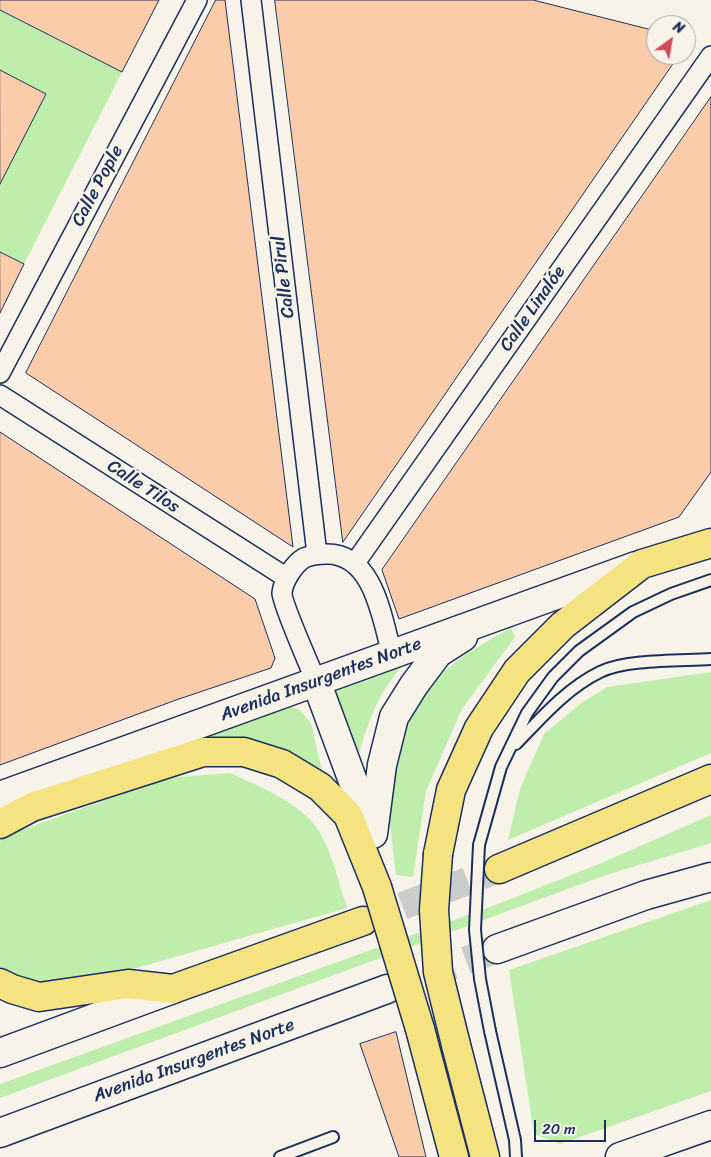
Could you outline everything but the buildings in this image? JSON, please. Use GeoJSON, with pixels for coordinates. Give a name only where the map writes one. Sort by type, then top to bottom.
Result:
{"type":"FeatureCollection","features":[{"type":"Feature","properties":{"kind":"main road"},"geometry":{"type":"LineString","coordinates":[[485,1157],[438,972],[434,910],[438,854],[451,790],[479,728],[517,671],[563,624],[642,564],[710,543]]}},
{"type":"Feature","properties":{"kind":"main road","name":"Avenida Insurgentes Norte"},"geometry":{"type":"LineString","coordinates":[[0,796],[642,564]]}},
{"type":"Feature","properties":{"kind":"main road"},"geometry":{"type":"LineString","coordinates":[[375,880],[373,834],[382,765],[394,717],[414,685],[438,653],[494,617]]}},
{"type":"Feature","properties":{"kind":"main road"},"geometry":{"type":"LineString","coordinates":[[316,681],[373,834]]}},
{"type":"Feature","properties":{"kind":"main road"},"geometry":{"type":"LineString","coordinates":[[0,824],[32,807],[203,752],[244,752],[282,764],[320,787],[348,815],[375,880],[420,1029],[454,1157]]}},
{"type":"Feature","properties":{"kind":"main road"},"geometry":{"type":"LineString","coordinates":[[499,869],[711,779]]}},
{"type":"Feature","properties":{"kind":"main road"},"geometry":{"type":"LineString","coordinates":[[497,949],[646,895],[711,877]]}},
{"type":"Feature","properties":{"kind":"main road"},"geometry":{"type":"LineString","coordinates":[[0,1053],[363,921]]}},
{"type":"Feature","properties":{"kind":"main road"},"geometry":{"type":"LineString","coordinates":[[0,983],[39,998],[128,984],[173,989]]}},
{"type":"Feature","properties":{"kind":"main road","name":"Avenida Insurgentes Norte"},"geometry":{"type":"LineString","coordinates":[[0,1133],[387,989]]}},
{"type":"Feature","properties":{"kind":"main road"},"geometry":{"type":"LineString","coordinates":[[620,1157],[711,1125]]}},
{"type":"Feature","properties":{"kind":"street","name":"Calle Pople"},"geometry":{"type":"LineString","coordinates":[[0,372],[197,0]]}},
{"type":"Feature","properties":{"kind":"street","name":"Calle Pirul"},"geometry":{"type":"LineString","coordinates":[[251,0],[317,554]]}},
{"type":"Feature","properties":{"kind":"street","name":"Calle Linalóe"},"geometry":{"type":"LineString","coordinates":[[355,563],[711,56]]}},
{"type":"Feature","properties":{"kind":"street","name":"Calle Tilos"},"geometry":{"type":"LineString","coordinates":[[0,395],[287,578]]}},
{"type":"Feature","properties":{"kind":"street"},"geometry":{"type":"LineString","coordinates":[[316,681],[282,594],[287,578],[304,558],[317,554],[333,554],[355,563],[371,585],[392,654]]}},
{"type":"Feature","properties":{"kind":"lane"},"geometry":{"type":"LineString","coordinates":[[516,1157],[515,1140],[480,979],[475,930],[479,845],[501,767],[527,713],[553,677],[579,652],[633,612],[670,594],[711,580]]}},
{"type":"Feature","properties":{"kind":"lane"},"geometry":{"type":"LineString","coordinates":[[510,750],[540,718],[574,687],[602,671],[636,663],[711,660]]}},
{"type":"Feature","properties":{"kind":"lane"},"geometry":{"type":"LineString","coordinates":[[280,1157],[332,1137]]}},
{"type":"Feature","properties":{"kind":"green space"},"geometry":{"type":"Polygon","coordinates":[[[0,10],[122,72],[24,264],[0,252],[0,10]]]}},
{"type":"Feature","properties":{"kind":"green space"},"geometry":{"type":"Polygon","coordinates":[[[511,628],[515,637],[462,709],[426,791],[413,877],[396,875],[391,829],[389,782],[397,743],[415,709],[436,680],[462,657],[511,628]]]}},
{"type":"Feature","properties":{"kind":"green space"},"geometry":{"type":"Polygon","coordinates":[[[406,661],[382,694],[359,753],[336,692],[344,679],[406,661]]]}},
{"type":"Feature","properties":{"kind":"green space"},"geometry":{"type":"Polygon","coordinates":[[[711,672],[711,753],[508,840],[520,789],[544,734],[579,705],[607,687],[711,672]]]}},
{"type":"Feature","properties":{"kind":"green space"},"geometry":{"type":"Polygon","coordinates":[[[276,704],[299,709],[311,723],[322,771],[279,753],[175,742],[276,704]]]}},
{"type":"Feature","properties":{"kind":"green space"},"geometry":{"type":"Polygon","coordinates":[[[230,773],[269,791],[295,807],[316,827],[330,855],[347,908],[101,978],[48,984],[8,973],[0,966],[0,841],[5,836],[167,778],[230,773]]]}},
{"type":"Feature","properties":{"kind":"green space"},"geometry":{"type":"Polygon","coordinates":[[[711,815],[711,843],[603,876],[0,1098],[0,1084],[498,904],[599,864],[711,815]]]}},
{"type":"Feature","properties":{"kind":"green space"},"geometry":{"type":"Polygon","coordinates":[[[711,900],[711,1091],[560,1144],[534,1134],[509,970],[711,900]]]}},
{"type":"Feature","properties":{"kind":"tunnel"},"geometry":{"type":"LineString","coordinates":[[363,921],[499,869]]}},
{"type":"Feature","properties":{"kind":"tunnel"},"geometry":{"type":"LineString","coordinates":[[387,989],[497,949]]}}]}
